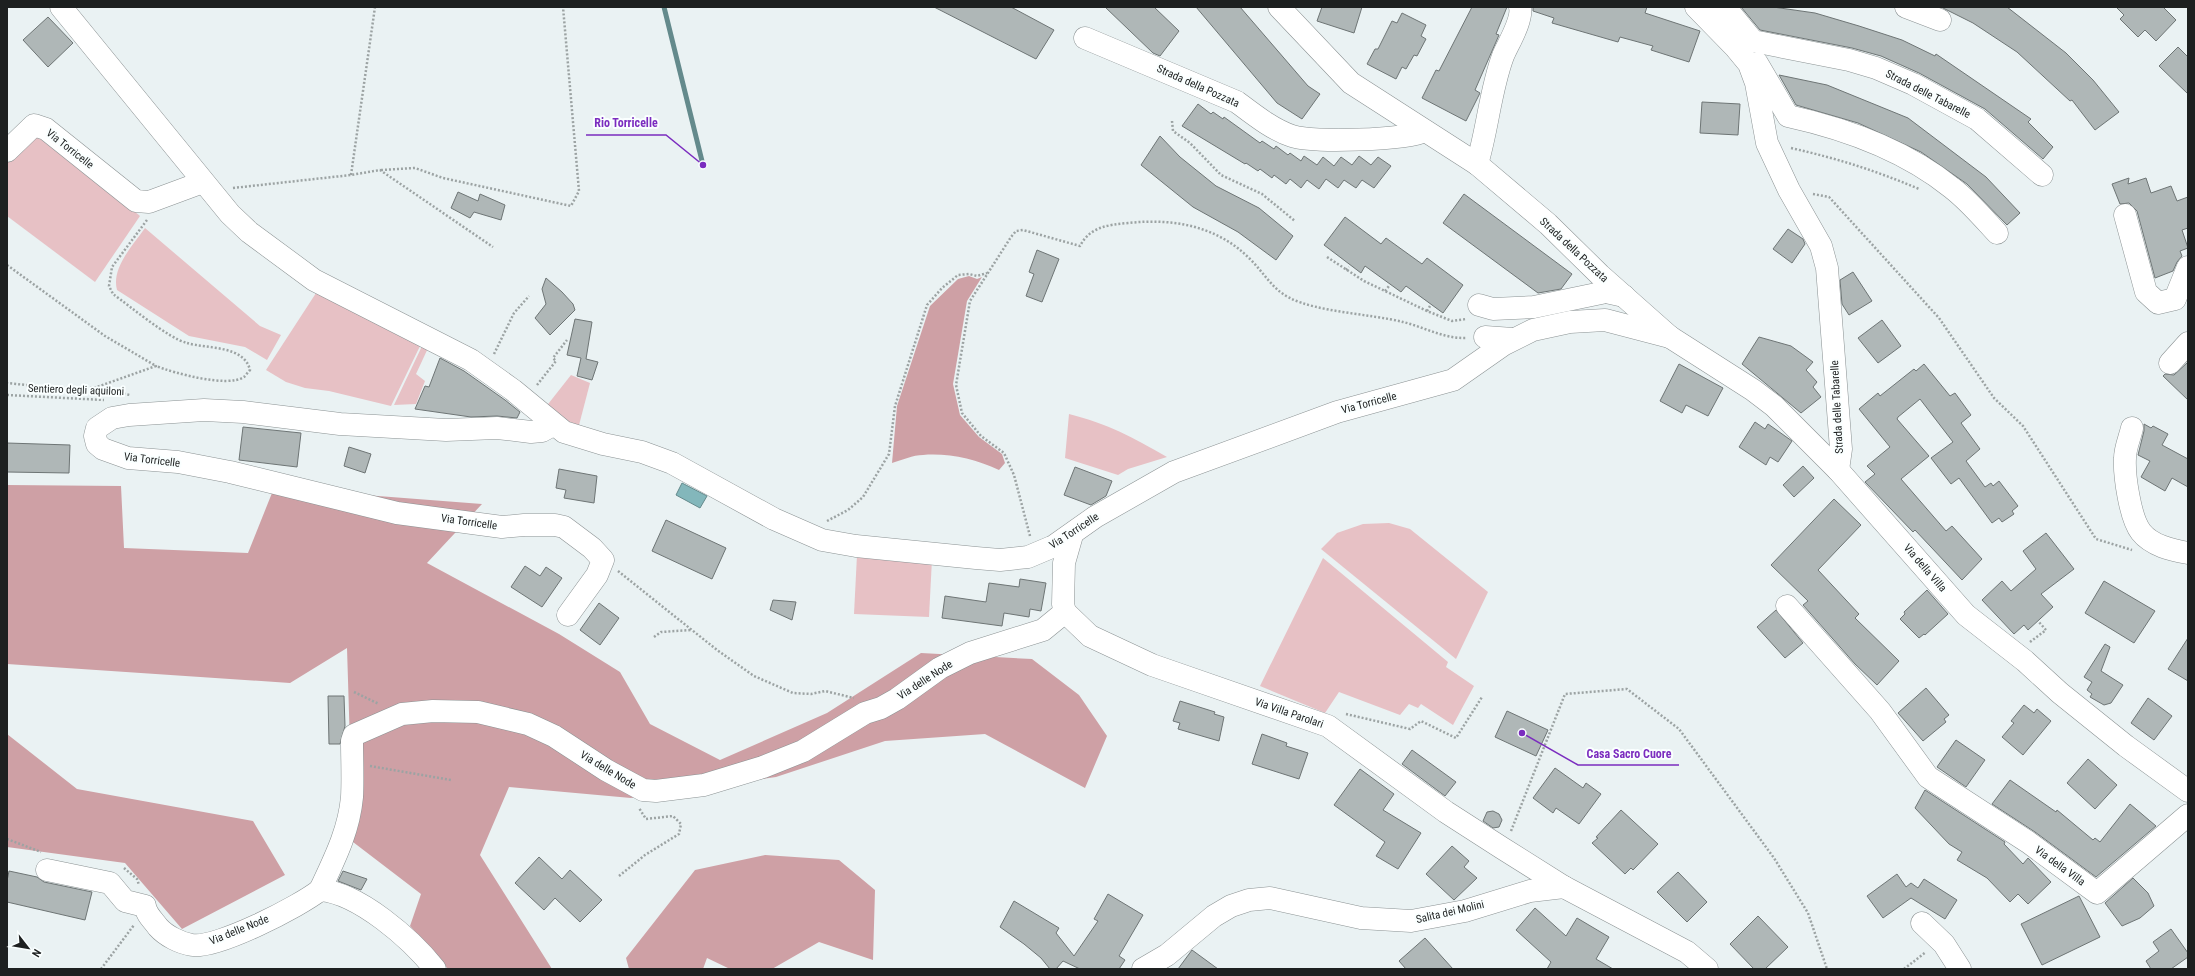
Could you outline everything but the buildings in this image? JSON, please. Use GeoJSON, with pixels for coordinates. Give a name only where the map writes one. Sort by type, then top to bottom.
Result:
{"type":"FeatureCollection","features":[{"type":"Feature","properties":{"kind":"street","name":"Via Torricelle"},"geometry":{"type":"LineString","coordinates":[[61,7],[203,182],[248,232],[314,280],[447,347],[486,370],[513,390],[553,424],[576,437],[642,452],[672,462],[774,520],[822,540],[856,546],[1000,560],[1028,557],[1072,535],[1095,517],[1174,472],[1330,414],[1453,380],[1513,339],[1533,330],[1588,320],[1605,320],[1670,337]]}},
{"type":"Feature","properties":{"kind":"street","name":"Strada della Pozzata"},"geometry":{"type":"LineString","coordinates":[[1279,7],[1351,83],[1477,164],[1548,224],[1670,337]]}},
{"type":"Feature","properties":{"kind":"street"},"geometry":{"type":"LineString","coordinates":[[1477,164],[1483,145],[1492,88],[1515,29],[1520,7]]}},
{"type":"Feature","properties":{"kind":"street","name":"Strada delle Tabarelle"},"geometry":{"type":"LineString","coordinates":[[1700,7],[1742,54],[1749,64],[1756,83],[1767,143],[1789,190],[1821,246],[1827,268],[1841,449],[1838,470]]}},
{"type":"Feature","properties":{"kind":"street","name":"Strada delle Tabarelle"},"geometry":{"type":"LineString","coordinates":[[1700,7],[1730,14],[1753,41],[1856,62],[1876,68],[1914,84],[1977,119],[2042,175]]}},
{"type":"Feature","properties":{"kind":"street"},"geometry":{"type":"LineString","coordinates":[[1906,7],[1940,20]]}},
{"type":"Feature","properties":{"kind":"street","name":"Strada della Pozzata"},"geometry":{"type":"LineString","coordinates":[[1085,38],[1237,102],[1291,136],[1306,139],[1378,138],[1415,136],[1426,131]]}},
{"type":"Feature","properties":{"kind":"street","name":"Strada delle Tabarelle"},"geometry":{"type":"LineString","coordinates":[[1742,54],[1757,63],[1788,116],[1872,140],[1907,158],[1953,188],[1997,234]]}},
{"type":"Feature","properties":{"kind":"street","name":"Via Torricelle"},"geometry":{"type":"LineString","coordinates":[[7,151],[34,125],[46,129],[136,201],[149,202],[203,182]]}},
{"type":"Feature","properties":{"kind":"street"},"geometry":{"type":"LineString","coordinates":[[2124,215],[2146,292],[2158,303],[2174,299],[2188,267]]}},
{"type":"Feature","properties":{"kind":"street"},"geometry":{"type":"LineString","coordinates":[[1486,307],[1534,307],[1606,292],[1624,296]]}},
{"type":"Feature","properties":{"kind":"street","name":"Via Torricelle"},"geometry":{"type":"LineString","coordinates":[[1485,337],[1513,339]]}},
{"type":"Feature","properties":{"kind":"street","name":"Via della Villa"},"geometry":{"type":"LineString","coordinates":[[1670,337],[1753,390],[1774,406],[1838,470],[1966,615],[2126,746],[2188,791]]}},
{"type":"Feature","properties":{"kind":"street"},"geometry":{"type":"LineString","coordinates":[[2170,363],[2188,343]]}},
{"type":"Feature","properties":{"kind":"street","name":"Via Torricelle"},"geometry":{"type":"LineString","coordinates":[[553,424],[542,431],[530,432],[497,428],[446,430],[340,424],[243,412],[204,410],[129,415],[112,418],[97,428],[95,436],[97,444],[103,449],[128,458],[178,462],[230,472],[397,513],[502,527],[524,525],[555,525],[564,527],[592,548],[603,560]]}},
{"type":"Feature","properties":{"kind":"street"},"geometry":{"type":"LineString","coordinates":[[2132,428],[2124,457],[2128,492],[2135,521],[2142,532],[2150,539],[2170,549],[2188,553]]}},
{"type":"Feature","properties":{"kind":"street"},"geometry":{"type":"LineString","coordinates":[[1065,612],[1063,604],[1064,563],[1072,535]]}},
{"type":"Feature","properties":{"kind":"street"},"geometry":{"type":"LineString","coordinates":[[568,615],[597,575],[603,560]]}},
{"type":"Feature","properties":{"kind":"street","name":"Via della Villa"},"geometry":{"type":"LineString","coordinates":[[1787,606],[1880,711],[1928,777],[2028,842],[2097,893],[2188,815]]}},
{"type":"Feature","properties":{"kind":"street","name":"Via Villa Parolari"},"geometry":{"type":"LineString","coordinates":[[1065,612],[1090,636],[1152,665],[1328,726],[1446,812],[1564,887]]}},
{"type":"Feature","properties":{"kind":"street","name":"Via delle Node"},"geometry":{"type":"LineString","coordinates":[[145,909],[162,931],[174,939],[193,945],[209,943],[251,928],[306,900],[320,890],[340,849],[346,828],[352,797],[352,741],[354,735],[402,714],[478,712],[528,724],[554,736],[606,770],[643,790],[656,791],[704,785],[763,767],[802,751],[865,713],[881,708],[897,699],[940,668],[970,653],[1043,630],[1065,612]]}},
{"type":"Feature","properties":{"kind":"street"},"geometry":{"type":"LineString","coordinates":[[47,870],[110,883],[125,901],[145,909]]}},
{"type":"Feature","properties":{"kind":"street"},"geometry":{"type":"LineString","coordinates":[[1564,887],[1687,952],[1707,969]]}},
{"type":"Feature","properties":{"kind":"street","name":"Salita dei Molini"},"geometry":{"type":"LineString","coordinates":[[1143,969],[1167,955],[1214,916],[1231,906],[1249,900],[1270,898],[1361,918],[1411,921],[1465,911],[1530,891],[1564,887]]}},
{"type":"Feature","properties":{"kind":"street"},"geometry":{"type":"LineString","coordinates":[[320,890],[328,891],[369,909],[421,951],[435,969]]}},
{"type":"Feature","properties":{"kind":"street"},"geometry":{"type":"LineString","coordinates":[[1922,923],[1944,944],[1960,969]]}},
{"type":"Feature","properties":{"kind":"path"},"geometry":{"type":"LineString","coordinates":[[351,176],[375,7]]}},
{"type":"Feature","properties":{"kind":"path"},"geometry":{"type":"LineString","coordinates":[[227,188],[351,176],[380,170],[415,168],[443,178],[571,206],[576,200],[579,191],[563,7]]}},
{"type":"Feature","properties":{"kind":"path"},"geometry":{"type":"LineString","coordinates":[[1172,121],[1173,131],[1190,143],[1221,175],[1262,194],[1295,222]]}},
{"type":"Feature","properties":{"kind":"path"},"geometry":{"type":"LineString","coordinates":[[1767,143],[1841,159],[1875,170],[1925,192]]}},
{"type":"Feature","properties":{"kind":"path"},"geometry":{"type":"LineString","coordinates":[[380,170],[493,247]]}},
{"type":"Feature","properties":{"kind":"path"},"geometry":{"type":"LineString","coordinates":[[1789,190],[1829,197],[1939,318],[1994,398],[2023,426],[2096,539],[2136,551]]}},
{"type":"Feature","properties":{"kind":"path"},"geometry":{"type":"LineString","coordinates":[[7,265],[105,336],[156,366],[174,373],[226,381],[243,377],[250,370],[248,362],[237,354],[186,343],[173,337],[113,294],[109,286],[112,267],[147,220]]}},
{"type":"Feature","properties":{"kind":"path"},"geometry":{"type":"LineString","coordinates":[[1036,553],[1014,475],[1004,453],[981,436],[962,414],[956,385],[970,301],[1016,231],[1023,230],[1080,246],[1085,236],[1095,230],[1117,224],[1158,220],[1174,221],[1220,236],[1252,260],[1280,291],[1301,303],[1404,322],[1446,336],[1462,338],[1485,337]]}},
{"type":"Feature","properties":{"kind":"path"},"geometry":{"type":"LineString","coordinates":[[1327,257],[1364,281],[1426,311],[1452,321],[1489,316],[1486,307]]}},
{"type":"Feature","properties":{"kind":"path"},"geometry":{"type":"LineString","coordinates":[[1346,270],[1349,266]]}},
{"type":"Feature","properties":{"kind":"path"},"geometry":{"type":"LineString","coordinates":[[824,522],[848,510],[863,497],[889,454],[895,406],[927,305],[942,288],[958,275],[969,274],[977,276],[987,273]]}},
{"type":"Feature","properties":{"kind":"path"},"geometry":{"type":"LineString","coordinates":[[1385,291],[1388,286]]}},
{"type":"Feature","properties":{"kind":"path"},"geometry":{"type":"LineString","coordinates":[[486,370],[514,313],[529,296]]}},
{"type":"Feature","properties":{"kind":"path"},"geometry":{"type":"LineString","coordinates":[[1426,311],[1430,306]]}},
{"type":"Feature","properties":{"kind":"path"},"geometry":{"type":"LineString","coordinates":[[525,401],[556,361],[553,358],[567,340]]}},
{"type":"Feature","properties":{"kind":"path"},"geometry":{"type":"LineString","coordinates":[[94,388],[156,366]]}},
{"type":"Feature","properties":{"kind":"path"},"geometry":{"type":"LineString","coordinates":[[7,383],[45,387],[94,388],[137,396]]}},
{"type":"Feature","properties":{"kind":"path","name":"Sentiero degli aquiloni"},"geometry":{"type":"LineString","coordinates":[[7,395],[105,400]]}},
{"type":"Feature","properties":{"kind":"path"},"geometry":{"type":"LineString","coordinates":[[603,560],[692,630],[754,676],[793,693],[811,694],[825,691],[860,699]]}},
{"type":"Feature","properties":{"kind":"path"},"geometry":{"type":"LineString","coordinates":[[2015,654],[2046,630],[2038,621]]}},
{"type":"Feature","properties":{"kind":"path"},"geometry":{"type":"LineString","coordinates":[[654,637],[661,632],[692,630]]}},
{"type":"Feature","properties":{"kind":"path"},"geometry":{"type":"LineString","coordinates":[[1502,848],[1506,842],[1565,694],[1627,689],[1679,728],[1785,876],[1808,913],[1827,969]]}},
{"type":"Feature","properties":{"kind":"path"},"geometry":{"type":"LineString","coordinates":[[1328,726],[1333,712],[1410,729],[1421,721],[1456,738],[1482,696]]}},
{"type":"Feature","properties":{"kind":"path"},"geometry":{"type":"LineString","coordinates":[[352,764],[451,780]]}},
{"type":"Feature","properties":{"kind":"path"},"geometry":{"type":"LineString","coordinates":[[619,876],[645,855],[679,834],[681,824],[673,816],[646,820],[639,808],[643,790]]}},
{"type":"Feature","properties":{"kind":"path"},"geometry":{"type":"LineString","coordinates":[[101,969],[145,909]]}},
{"type":"Feature","properties":{"kind":"path"},"geometry":{"type":"LineString","coordinates":[[1904,969],[1923,954],[1944,944]]}},
{"type":"Feature","properties":{"kind":"shaded area"},"geometry":{"type":"Polygon","coordinates":[[[36,130],[140,216],[95,282],[7,216],[7,160],[36,130]]]}},
{"type":"Feature","properties":{"kind":"shaded area"},"geometry":{"type":"Polygon","coordinates":[[[145,228],[260,326],[281,335],[267,360],[245,347],[189,336],[117,290],[117,273],[120,265],[129,249],[145,228]]]}},
{"type":"Feature","properties":{"kind":"shaded area"},"geometry":{"type":"Polygon","coordinates":[[[969,276],[977,279],[982,277],[967,301],[953,384],[960,415],[979,437],[1002,454],[1005,463],[999,470],[981,463],[952,456],[919,455],[892,463],[897,406],[930,306],[958,279],[969,276]]]}},
{"type":"Feature","properties":{"kind":"shaded area"},"geometry":{"type":"Polygon","coordinates":[[[318,290],[421,344],[391,406],[329,391],[305,388],[286,382],[266,370],[318,290]]]}},
{"type":"Feature","properties":{"kind":"shaded area"},"geometry":{"type":"Polygon","coordinates":[[[423,344],[429,346],[416,374],[425,381],[416,404],[394,405],[423,344]]]}},
{"type":"Feature","properties":{"kind":"shaded area"},"geometry":{"type":"Polygon","coordinates":[[[571,375],[590,383],[578,429],[545,408],[571,375]]]}},
{"type":"Feature","properties":{"kind":"shaded area"},"geometry":{"type":"Polygon","coordinates":[[[1069,414],[1096,422],[1120,432],[1167,457],[1128,469],[1118,475],[1065,458],[1069,414]]]}},
{"type":"Feature","properties":{"kind":"shaded area"},"geometry":{"type":"Polygon","coordinates":[[[7,485],[121,486],[124,548],[248,553],[274,488],[482,504],[427,563],[559,634],[620,672],[650,724],[720,760],[827,713],[921,653],[1032,659],[1079,695],[1107,736],[1085,788],[985,734],[885,741],[776,777],[631,798],[509,787],[480,855],[552,969],[448,969],[410,926],[421,894],[353,842],[347,648],[290,683],[7,664],[7,485]]]}},
{"type":"Feature","properties":{"kind":"shaded area"},"geometry":{"type":"Polygon","coordinates":[[[1389,523],[1410,529],[1488,592],[1456,659],[1321,549],[1337,533],[1363,524],[1389,523]]]}},
{"type":"Feature","properties":{"kind":"shaded area"},"geometry":{"type":"Polygon","coordinates":[[[857,555],[932,559],[929,617],[854,614],[857,555]]]}},
{"type":"Feature","properties":{"kind":"shaded area"},"geometry":{"type":"Polygon","coordinates":[[[1323,558],[1448,662],[1446,667],[1474,686],[1453,725],[1421,704],[1418,708],[1409,704],[1400,715],[1339,692],[1325,713],[1260,686],[1323,558]]]}},
{"type":"Feature","properties":{"kind":"shaded area"},"geometry":{"type":"Polygon","coordinates":[[[7,734],[77,789],[253,821],[285,875],[182,929],[125,863],[7,847],[7,734]]]}},
{"type":"Feature","properties":{"kind":"shaded area"},"geometry":{"type":"Polygon","coordinates":[[[765,855],[839,860],[875,890],[873,960],[819,942],[772,969],[730,969],[707,958],[703,969],[629,969],[626,958],[695,870],[765,855]]]}},
{"type":"Feature","properties":{"kind":"water"},"geometry":{"type":"Polygon","coordinates":[[[682,483],[707,496],[700,508],[676,495],[682,483]]]}},
{"type":"Feature","properties":{"kind":"waterway"},"geometry":{"type":"LineString","coordinates":[[664,7],[703,165]]}},
{"type":"Feature","properties":{"kind":"place","name":"Rio Torricelle"},"geometry":{"type":"Point","coordinates":[703,165]}},
{"type":"Feature","properties":{"kind":"place","name":"Casa Sacro Cuore"},"geometry":{"type":"Point","coordinates":[1522,733]}}]}
